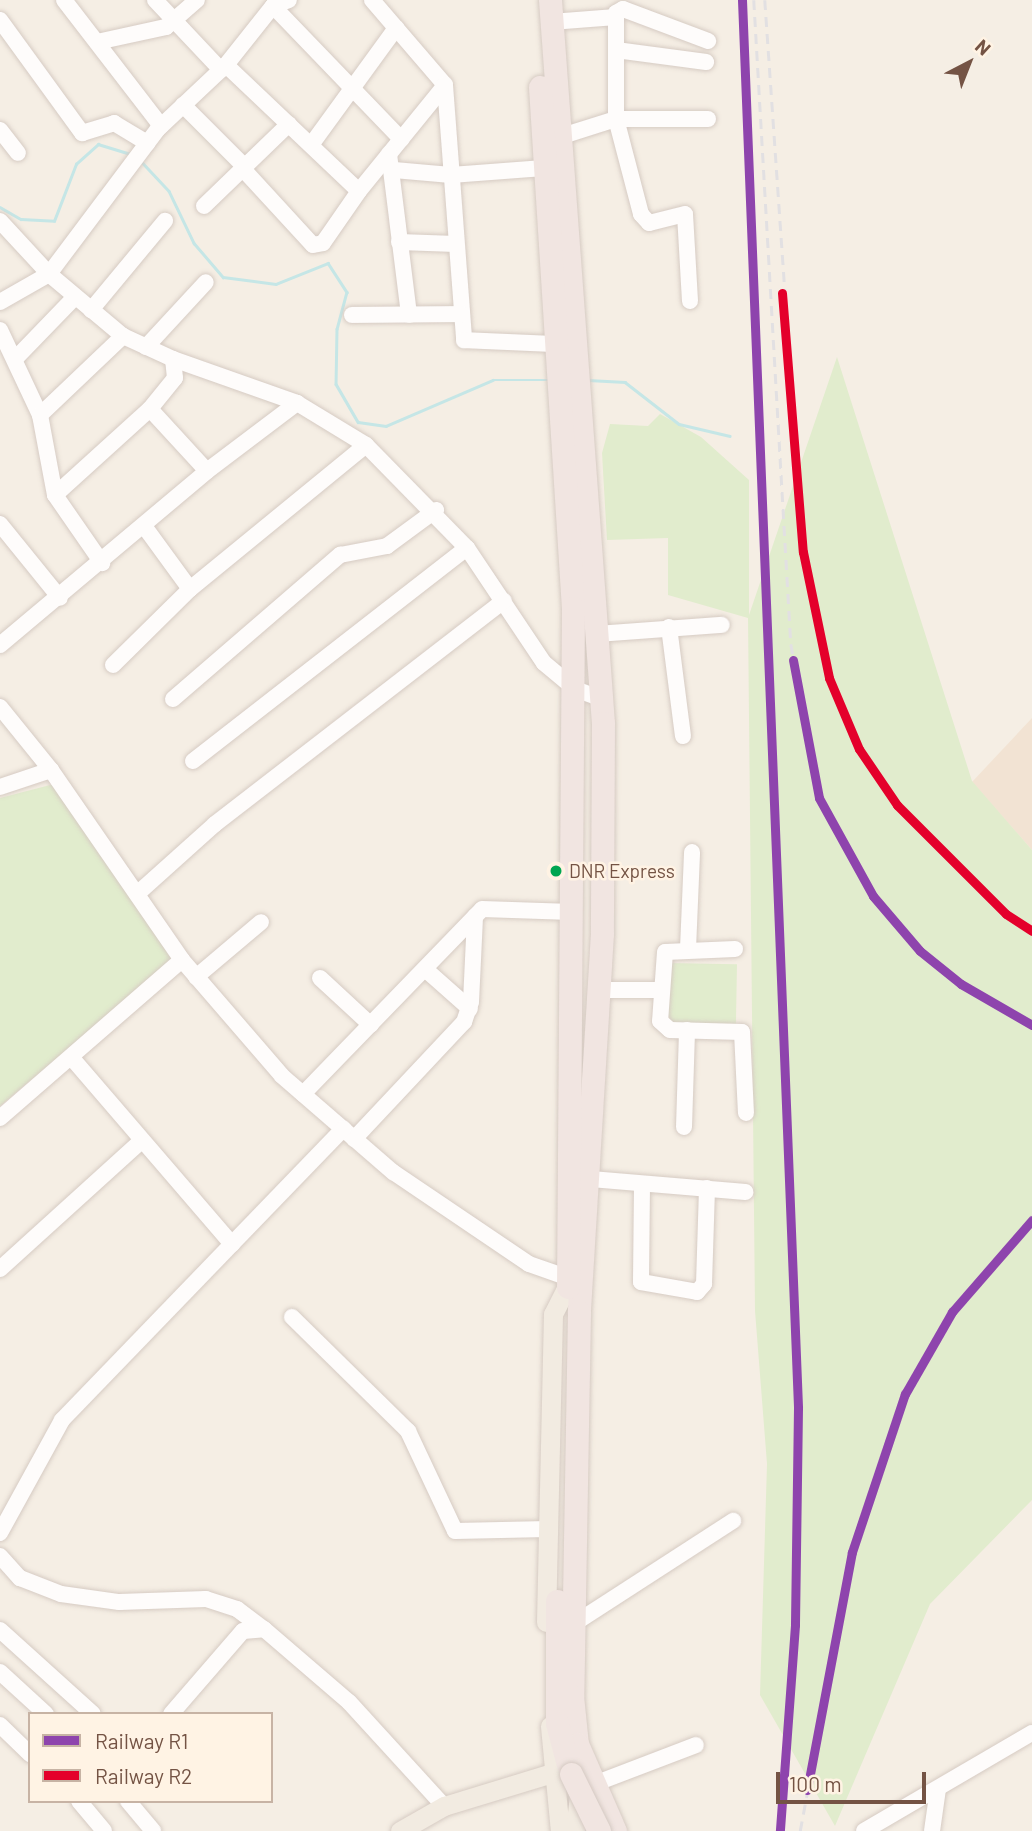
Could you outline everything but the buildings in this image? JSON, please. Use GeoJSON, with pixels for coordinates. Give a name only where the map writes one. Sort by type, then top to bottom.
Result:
{"type":"FeatureCollection","features":[{"type":"Feature","properties":{"kind":"highway"},"geometry":{"type":"LineString","coordinates":[[536,0],[544,168],[563,353],[598,634],[602,699],[600,990],[591,1179],[579,1312],[572,1696],[584,1760],[606,1816]]}},
{"type":"Feature","properties":{"kind":"highway"},"geometry":{"type":"LineString","coordinates":[[550,11],[559,137],[563,353]]}},
{"type":"Feature","properties":{"kind":"highway"},"geometry":{"type":"LineString","coordinates":[[571,413],[575,689],[568,1289],[555,1696],[571,1774],[606,1816]]}},
{"type":"Feature","properties":{"kind":"main road"},"geometry":{"type":"LineString","coordinates":[[560,1831],[547,1651],[548,1529],[553,1314],[568,1289]]}},
{"type":"Feature","properties":{"kind":"main road"},"geometry":{"type":"LineString","coordinates":[[575,1831],[584,1760]]}},
{"type":"Feature","properties":{"kind":"main road"},"geometry":{"type":"LineString","coordinates":[[400,1831],[444,1806],[555,1772]]}},
{"type":"Feature","properties":{"kind":"street"},"geometry":{"type":"LineString","coordinates":[[64,0],[162,126]]}},
{"type":"Feature","properties":{"kind":"street"},"geometry":{"type":"LineString","coordinates":[[155,0],[224,68],[289,124],[359,191]]}},
{"type":"Feature","properties":{"kind":"street"},"geometry":{"type":"LineString","coordinates":[[97,43],[135,38],[175,21],[197,0]]}},
{"type":"Feature","properties":{"kind":"street"},"geometry":{"type":"LineString","coordinates":[[0,302],[49,274],[162,126],[224,68],[273,6],[289,0]]}},
{"type":"Feature","properties":{"kind":"street"},"geometry":{"type":"LineString","coordinates":[[372,0],[445,85],[464,340],[563,353]]}},
{"type":"Feature","properties":{"kind":"street"},"geometry":{"type":"LineString","coordinates":[[273,6],[401,139]]}},
{"type":"Feature","properties":{"kind":"street"},"geometry":{"type":"LineString","coordinates":[[690,301],[685,214],[649,223],[641,214],[616,119],[616,17],[623,9],[708,41]]}},
{"type":"Feature","properties":{"kind":"street"},"geometry":{"type":"LineString","coordinates":[[550,11],[616,17]]}},
{"type":"Feature","properties":{"kind":"street"},"geometry":{"type":"LineString","coordinates":[[0,20],[82,133],[114,123],[145,146]]}},
{"type":"Feature","properties":{"kind":"street"},"geometry":{"type":"LineString","coordinates":[[311,145],[396,28]]}},
{"type":"Feature","properties":{"kind":"street"},"geometry":{"type":"LineString","coordinates":[[616,50],[706,62]]}},
{"type":"Feature","properties":{"kind":"street"},"geometry":{"type":"LineString","coordinates":[[183,105],[313,245],[323,243],[359,191],[391,162],[401,139],[445,85]]}},
{"type":"Feature","properties":{"kind":"street"},"geometry":{"type":"LineString","coordinates":[[559,137],[616,119],[708,118]]}},
{"type":"Feature","properties":{"kind":"street"},"geometry":{"type":"LineString","coordinates":[[204,206],[289,124]]}},
{"type":"Feature","properties":{"kind":"street"},"geometry":{"type":"LineString","coordinates":[[0,130],[18,153]]}},
{"type":"Feature","properties":{"kind":"street"},"geometry":{"type":"LineString","coordinates":[[391,162],[451,175],[544,168]]}},
{"type":"Feature","properties":{"kind":"street"},"geometry":{"type":"LineString","coordinates":[[391,162],[409,314]]}},
{"type":"Feature","properties":{"kind":"street"},"geometry":{"type":"LineString","coordinates":[[0,221],[49,274],[123,336],[173,359],[297,402],[366,445],[436,510],[467,548],[544,663],[575,689],[602,699]]}},
{"type":"Feature","properties":{"kind":"street"},"geometry":{"type":"LineString","coordinates":[[92,310],[165,221]]}},
{"type":"Feature","properties":{"kind":"street"},"geometry":{"type":"LineString","coordinates":[[399,242],[456,244]]}},
{"type":"Feature","properties":{"kind":"street"},"geometry":{"type":"LineString","coordinates":[[146,347],[206,282]]}},
{"type":"Feature","properties":{"kind":"street"},"geometry":{"type":"LineString","coordinates":[[16,358],[75,297]]}},
{"type":"Feature","properties":{"kind":"street"},"geometry":{"type":"LineString","coordinates":[[352,315],[461,314]]}},
{"type":"Feature","properties":{"kind":"street"},"geometry":{"type":"LineString","coordinates":[[0,330],[16,358],[40,415],[55,495],[102,564]]}},
{"type":"Feature","properties":{"kind":"street"},"geometry":{"type":"LineString","coordinates":[[40,415],[123,336]]}},
{"type":"Feature","properties":{"kind":"street"},"geometry":{"type":"LineString","coordinates":[[55,495],[150,409],[175,378],[173,359]]}},
{"type":"Feature","properties":{"kind":"street"},"geometry":{"type":"LineString","coordinates":[[0,645],[102,564],[207,471],[297,402]]}},
{"type":"Feature","properties":{"kind":"street"},"geometry":{"type":"LineString","coordinates":[[150,409],[207,471]]}},
{"type":"Feature","properties":{"kind":"street"},"geometry":{"type":"LineString","coordinates":[[113,665],[190,589],[366,445]]}},
{"type":"Feature","properties":{"kind":"street"},"geometry":{"type":"LineString","coordinates":[[173,699],[340,555],[387,546],[436,510]]}},
{"type":"Feature","properties":{"kind":"street"},"geometry":{"type":"LineString","coordinates":[[0,524],[60,598]]}},
{"type":"Feature","properties":{"kind":"street"},"geometry":{"type":"LineString","coordinates":[[144,526],[190,589]]}},
{"type":"Feature","properties":{"kind":"street"},"geometry":{"type":"LineString","coordinates":[[194,761],[467,548]]}},
{"type":"Feature","properties":{"kind":"street"},"geometry":{"type":"LineString","coordinates":[[136,894],[215,824],[504,601]]}},
{"type":"Feature","properties":{"kind":"street"},"geometry":{"type":"LineString","coordinates":[[598,634],[722,625]]}},
{"type":"Feature","properties":{"kind":"street"},"geometry":{"type":"LineString","coordinates":[[669,627],[683,736]]}},
{"type":"Feature","properties":{"kind":"street"},"geometry":{"type":"LineString","coordinates":[[0,707],[51,770],[182,960],[303,1094],[393,1172],[568,1289]]}},
{"type":"Feature","properties":{"kind":"street"},"geometry":{"type":"LineString","coordinates":[[0,788],[51,770]]}},
{"type":"Feature","properties":{"kind":"street"},"geometry":{"type":"LineString","coordinates":[[688,949],[692,852]]}},
{"type":"Feature","properties":{"kind":"street"},"geometry":{"type":"LineString","coordinates":[[303,1094],[475,916],[491,905],[572,912]]}},
{"type":"Feature","properties":{"kind":"street"},"geometry":{"type":"LineString","coordinates":[[0,1533],[62,1420],[232,1244],[349,1134],[470,1009],[475,916]]}},
{"type":"Feature","properties":{"kind":"street"},"geometry":{"type":"LineString","coordinates":[[196,977],[261,922]]}},
{"type":"Feature","properties":{"kind":"street"},"geometry":{"type":"LineString","coordinates":[[735,949],[665,952],[660,990],[663,1027],[742,1032],[746,1112]]}},
{"type":"Feature","properties":{"kind":"street"},"geometry":{"type":"LineString","coordinates":[[0,1118],[182,960]]}},
{"type":"Feature","properties":{"kind":"street"},"geometry":{"type":"LineString","coordinates":[[425,969],[470,1009]]}},
{"type":"Feature","properties":{"kind":"street"},"geometry":{"type":"LineString","coordinates":[[320,978],[371,1025]]}},
{"type":"Feature","properties":{"kind":"street"},"geometry":{"type":"LineString","coordinates":[[600,990],[660,990]]}},
{"type":"Feature","properties":{"kind":"street"},"geometry":{"type":"LineString","coordinates":[[684,1127],[687,1030]]}},
{"type":"Feature","properties":{"kind":"street"},"geometry":{"type":"LineString","coordinates":[[71,1057],[139,1143],[232,1244]]}},
{"type":"Feature","properties":{"kind":"street"},"geometry":{"type":"LineString","coordinates":[[0,1269],[139,1143]]}},
{"type":"Feature","properties":{"kind":"street"},"geometry":{"type":"LineString","coordinates":[[591,1179],[745,1192]]}},
{"type":"Feature","properties":{"kind":"street"},"geometry":{"type":"LineString","coordinates":[[642,1185],[641,1282],[697,1292],[704,1284],[707,1188]]}},
{"type":"Feature","properties":{"kind":"street"},"geometry":{"type":"LineString","coordinates":[[292,1317],[408,1431],[455,1531],[548,1529]]}},
{"type":"Feature","properties":{"kind":"street"},"geometry":{"type":"LineString","coordinates":[[572,1625],[733,1521]]}},
{"type":"Feature","properties":{"kind":"street"},"geometry":{"type":"LineString","coordinates":[[0,1556],[20,1578],[61,1594],[119,1602],[206,1599],[237,1609],[349,1702],[444,1806]]}},
{"type":"Feature","properties":{"kind":"street"},"geometry":{"type":"LineString","coordinates":[[173,1712],[243,1631],[264,1629]]}},
{"type":"Feature","properties":{"kind":"street"},"geometry":{"type":"LineString","coordinates":[[0,1630],[91,1712]]}},
{"type":"Feature","properties":{"kind":"street"},"geometry":{"type":"LineString","coordinates":[[0,1672],[44,1712]]}},
{"type":"Feature","properties":{"kind":"street"},"geometry":{"type":"LineString","coordinates":[[0,1725],[28,1752]]}},
{"type":"Feature","properties":{"kind":"street"},"geometry":{"type":"LineString","coordinates":[[864,1831],[1030,1739]]}},
{"type":"Feature","properties":{"kind":"street"},"geometry":{"type":"LineString","coordinates":[[606,1816],[695,1745]]}},
{"type":"Feature","properties":{"kind":"street"},"geometry":{"type":"LineString","coordinates":[[932,1831],[937,1789]]}},
{"type":"Feature","properties":{"kind":"street"},"geometry":{"type":"LineString","coordinates":[[81,1803],[104,1831]]}},
{"type":"Feature","properties":{"kind":"street"},"geometry":{"type":"LineString","coordinates":[[130,1803],[153,1831]]}},
{"type":"Feature","properties":{"kind":"shaded area"},"geometry":{"type":"Polygon","coordinates":[[[1032,718],[1032,850],[972,782],[1032,718]]]}},
{"type":"Feature","properties":{"kind":"green space"},"geometry":{"type":"Polygon","coordinates":[[[837,357],[972,781],[1032,850],[1032,1500],[930,1604],[835,1826],[760,1695],[767,1464],[755,1311],[748,618],[668,595],[668,538],[607,540],[602,453],[610,424],[648,426],[660,414],[701,437],[749,480],[749,615],[837,357]]]}},
{"type":"Feature","properties":{"kind":"green space"},"geometry":{"type":"Polygon","coordinates":[[[54,784],[173,960],[0,1106],[0,798],[54,784]]]}},
{"type":"Feature","properties":{"kind":"green space"},"geometry":{"type":"Polygon","coordinates":[[[667,963],[737,964],[736,1028],[666,1027],[667,963]]]}},
{"type":"Feature","properties":{"kind":"waterway"},"geometry":{"type":"LineString","coordinates":[[0,207],[21,219],[54,221],[76,164],[98,144],[133,155]]}},
{"type":"Feature","properties":{"kind":"waterway"},"geometry":{"type":"LineString","coordinates":[[141,161],[169,191],[194,243],[223,277],[276,284],[328,263],[347,292],[337,329],[336,384],[358,422],[386,426],[493,380],[549,380]]}},
{"type":"Feature","properties":{"kind":"waterway"},"geometry":{"type":"LineString","coordinates":[[588,380],[625,382],[679,424],[730,436]]}},
{"type":"Feature","properties":{"kind":"railway"},"geometry":{"type":"LineString","coordinates":[[754,0],[791,644],[819,798],[873,896],[920,951],[961,984],[1032,1025]]}},
{"type":"Feature","properties":{"kind":"railway"},"geometry":{"type":"LineString","coordinates":[[765,0],[803,552],[829,678],[859,749],[897,805],[1006,914],[1032,931]]}},
{"type":"Feature","properties":{"kind":"railway"},"geometry":{"type":"LineString","coordinates":[[800,1831],[852,1552],[905,1394],[952,1312],[1032,1220]]}},
{"type":"Feature","properties":{"kind":"rail line","name":"R1"},"geometry":{"type":"LineString","coordinates":[[742,0],[798,1408],[795,1625],[780,1831]]}},
{"type":"Feature","properties":{"kind":"rail line","name":"R2"},"geometry":{"type":"LineString","coordinates":[[782,293],[803,552],[829,678],[859,749],[897,805],[1006,914],[1032,931]]}},
{"type":"Feature","properties":{"kind":"rail line","name":"R1"},"geometry":{"type":"LineString","coordinates":[[793,660],[819,798],[873,896],[920,951],[961,984],[1032,1025]]}},
{"type":"Feature","properties":{"kind":"rail line","name":"R1"},"geometry":{"type":"LineString","coordinates":[[807,1790],[852,1552],[905,1394],[952,1312],[1032,1220]]}},
{"type":"Feature","properties":{"kind":"place","name":"DNR Express"},"geometry":{"type":"Point","coordinates":[556,871]}}]}
